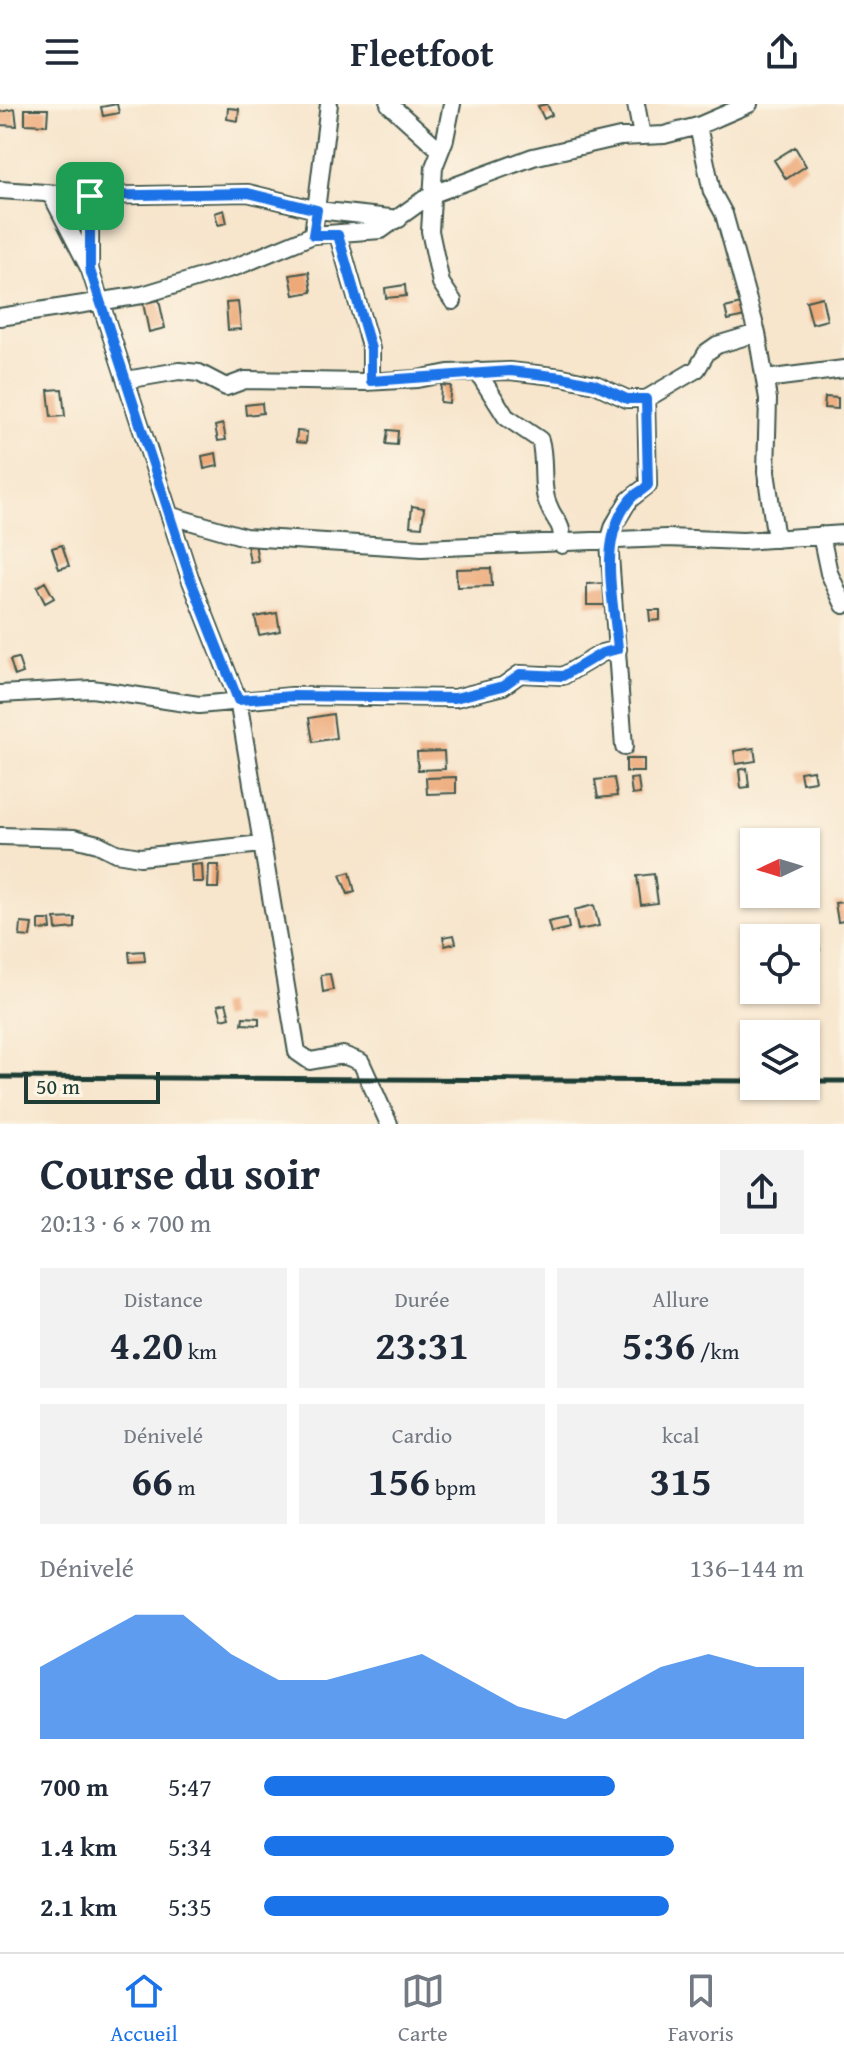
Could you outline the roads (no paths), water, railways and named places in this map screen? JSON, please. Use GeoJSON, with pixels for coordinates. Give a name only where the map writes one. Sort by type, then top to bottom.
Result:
{"type":"FeatureCollection","features":[{"type":"Feature","properties":{"kind":"street"},"geometry":{"type":"LineString","coordinates":[[313,235],[329,104]]}},
{"type":"Feature","properties":{"kind":"street"},"geometry":{"type":"LineString","coordinates":[[389,104],[440,150]]}},
{"type":"Feature","properties":{"kind":"street"},"geometry":{"type":"LineString","coordinates":[[452,104],[430,195],[430,236],[444,290],[453,301]]}},
{"type":"Feature","properties":{"kind":"street"},"geometry":{"type":"LineString","coordinates":[[636,104],[642,136]]}},
{"type":"Feature","properties":{"kind":"street"},"geometry":{"type":"LineString","coordinates":[[0,317],[100,304],[238,266],[313,235],[381,230],[430,195],[533,157],[620,137],[698,126],[749,104]]}},
{"type":"Feature","properties":{"kind":"street"},"geometry":{"type":"LineString","coordinates":[[698,126],[712,192],[724,214],[757,333],[769,430],[766,472],[776,539]]}},
{"type":"Feature","properties":{"kind":"street"},"geometry":{"type":"LineString","coordinates":[[0,190],[90,196],[248,193],[317,210],[399,219]]}},
{"type":"Feature","properties":{"kind":"street"},"geometry":{"type":"LineString","coordinates":[[51,194],[90,270],[190,578],[238,700],[297,1052],[310,1061],[343,1055],[361,1062],[389,1124]]}},
{"type":"Feature","properties":{"kind":"street"},"geometry":{"type":"LineString","coordinates":[[90,196],[90,270]]}},
{"type":"Feature","properties":{"kind":"street"},"geometry":{"type":"LineString","coordinates":[[338,235],[371,349],[371,381]]}},
{"type":"Feature","properties":{"kind":"street"},"geometry":{"type":"LineString","coordinates":[[126,380],[165,371],[199,373],[220,387],[245,380],[259,382],[278,378],[327,383],[477,371],[562,377],[595,384],[627,399],[646,399],[697,369],[707,352],[717,345],[757,333]]}},
{"type":"Feature","properties":{"kind":"street"},"geometry":{"type":"LineString","coordinates":[[765,379],[844,369]]}},
{"type":"Feature","properties":{"kind":"street"},"geometry":{"type":"LineString","coordinates":[[477,371],[506,417],[540,440],[545,459],[548,505],[563,526],[562,545]]}},
{"type":"Feature","properties":{"kind":"street"},"geometry":{"type":"LineString","coordinates":[[624,747],[609,542],[614,525],[629,500],[648,485],[646,399]]}},
{"type":"Feature","properties":{"kind":"street"},"geometry":{"type":"LineString","coordinates":[[172,516],[245,537],[422,548],[776,539],[844,534]]}},
{"type":"Feature","properties":{"kind":"street"},"geometry":{"type":"LineString","coordinates":[[821,535],[829,573],[844,605]]}},
{"type":"Feature","properties":{"kind":"street"},"geometry":{"type":"LineString","coordinates":[[0,694],[92,689],[199,705],[292,696],[455,698],[503,686],[520,674],[563,676],[602,653],[618,649]]}},
{"type":"Feature","properties":{"kind":"street"},"geometry":{"type":"LineString","coordinates":[[0,836],[74,838],[98,844],[116,853],[140,857],[262,844]]}},
{"type":"Feature","properties":{"kind":"railway"},"geometry":{"type":"LineString","coordinates":[[0,1077],[740,1081]]}},
{"type":"Feature","properties":{"kind":"railway"},"geometry":{"type":"LineString","coordinates":[[820,1081],[844,1081]]}}]}
